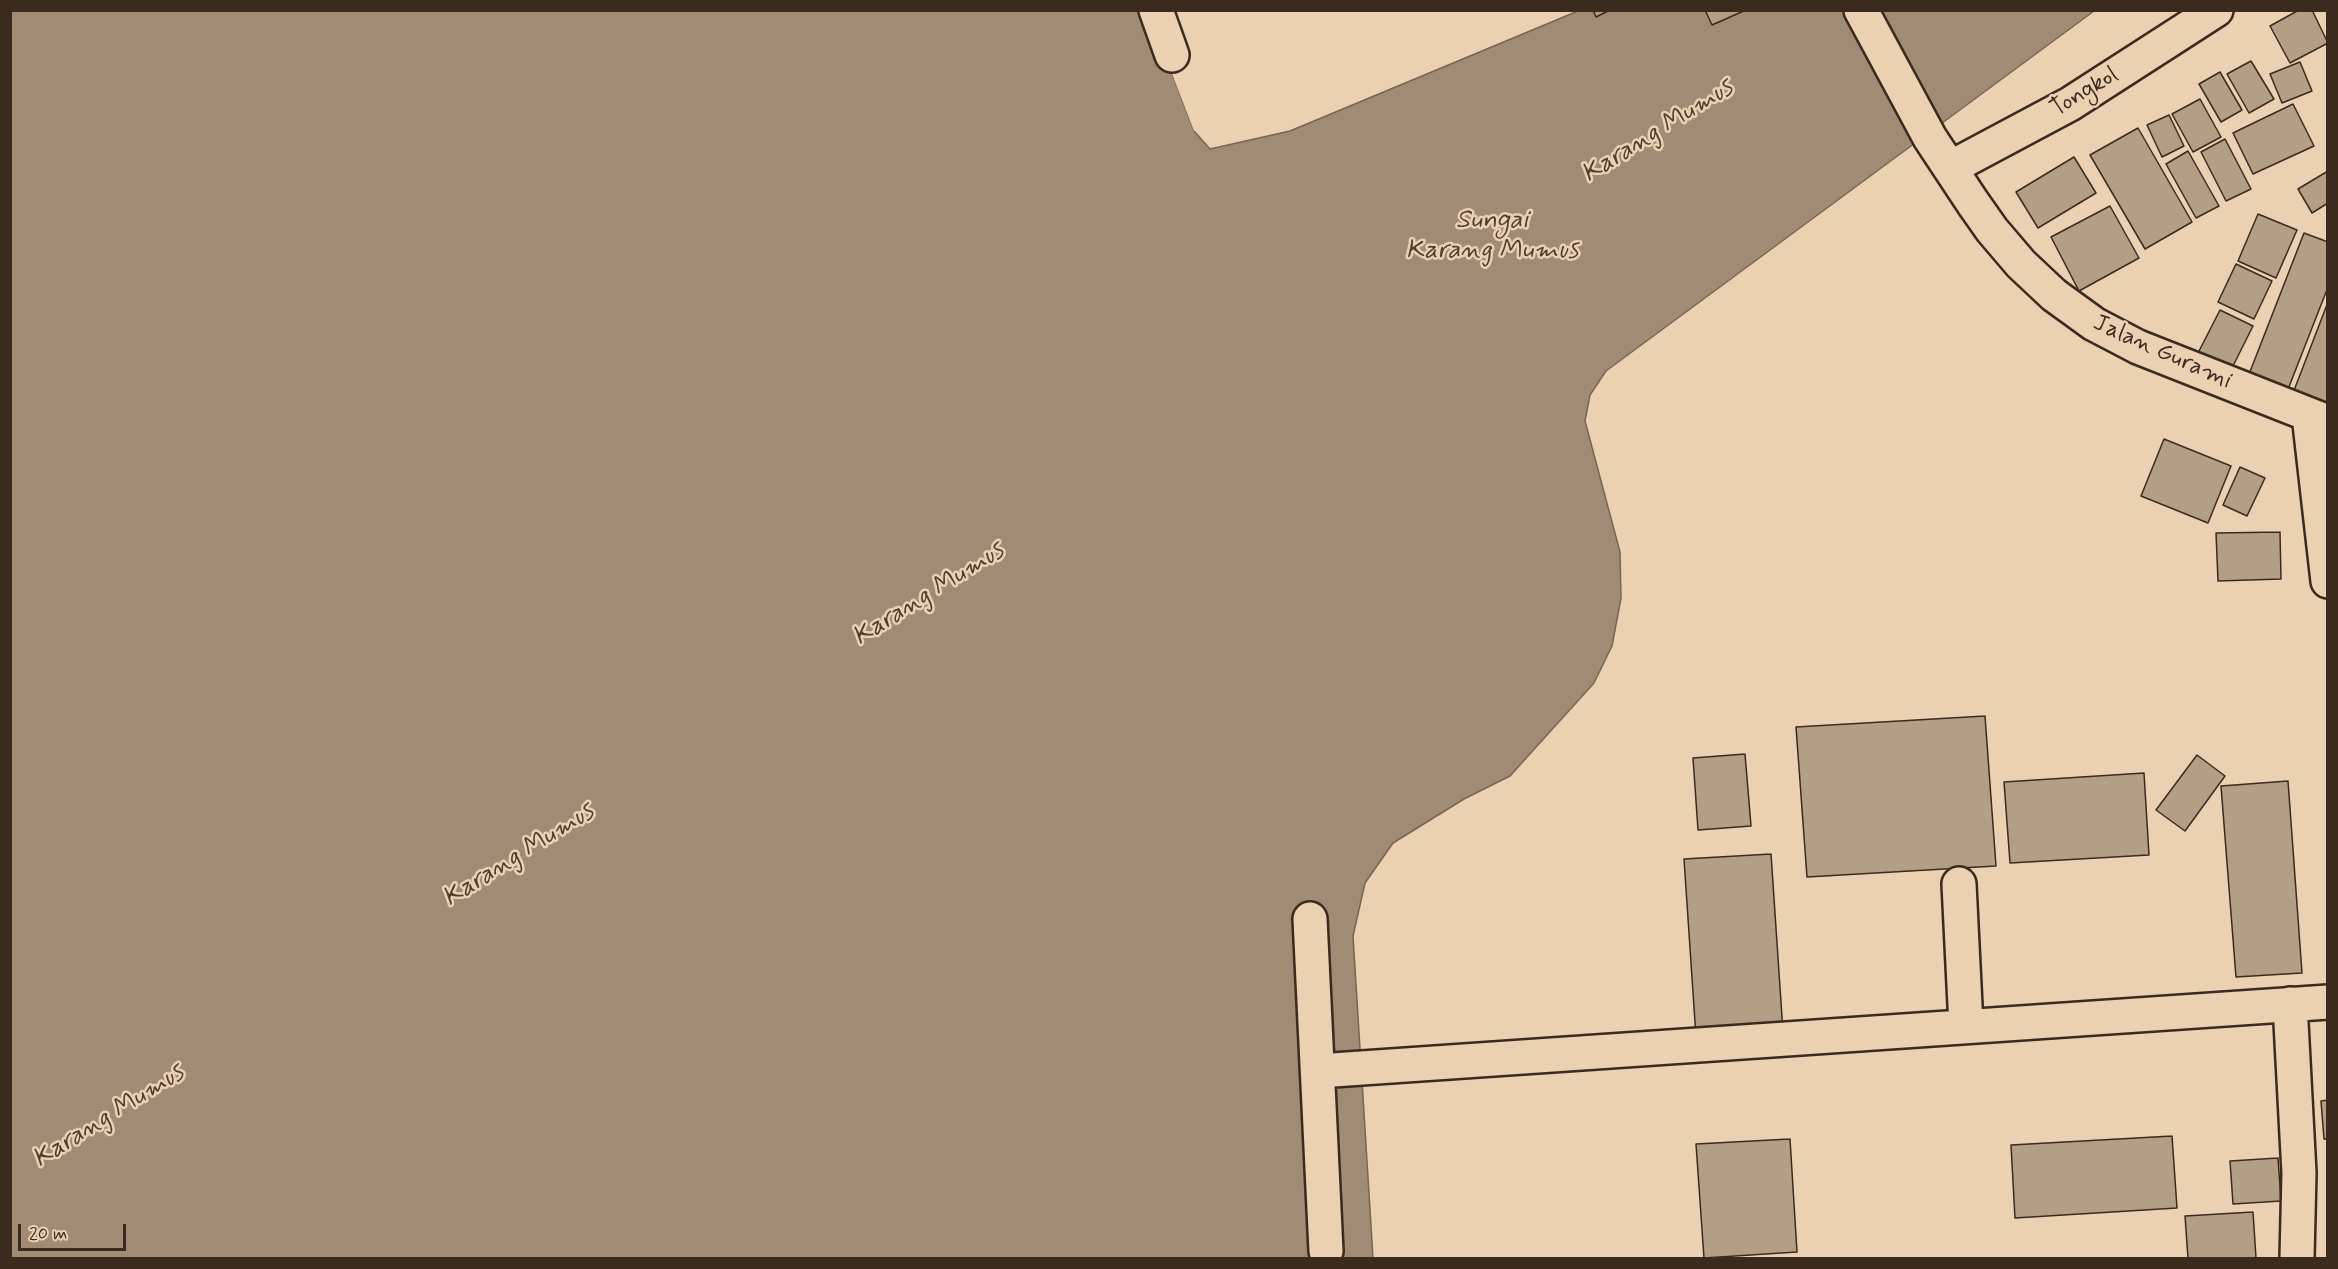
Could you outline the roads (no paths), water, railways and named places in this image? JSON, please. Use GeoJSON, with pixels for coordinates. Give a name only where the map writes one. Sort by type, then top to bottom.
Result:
{"type":"FeatureCollection","features":[{"type":"Feature","properties":{"kind":"street"},"geometry":{"type":"LineString","coordinates":[[1156,10],[1172,55]]}},
{"type":"Feature","properties":{"kind":"street","name":"Jalan Gurami"},"geometry":{"type":"LineString","coordinates":[[1862,10],[1930,138],[1950,168],[1992,230],[2014,256],[2054,295],[2077,314],[2138,347],[2318,418]]}},
{"type":"Feature","properties":{"kind":"street","name":"Tongkol"},"geometry":{"type":"LineString","coordinates":[[1950,168],[2070,104],[2216,10]]}},
{"type":"Feature","properties":{"kind":"street"},"geometry":{"type":"LineString","coordinates":[[2318,418],[2328,581]]}},
{"type":"Feature","properties":{"kind":"street"},"geometry":{"type":"LineString","coordinates":[[1959,884],[1966,1026]]}},
{"type":"Feature","properties":{"kind":"street"},"geometry":{"type":"LineString","coordinates":[[1310,919],[1326,1251]]}},
{"type":"Feature","properties":{"kind":"street"},"geometry":{"type":"LineString","coordinates":[[1318,1071],[2328,1002]]}},
{"type":"Feature","properties":{"kind":"street"},"geometry":{"type":"LineString","coordinates":[[2290,1004],[2313,1174],[2297,1258]]}},
{"type":"Feature","properties":{"kind":"water"},"geometry":{"type":"Polygon","coordinates":[[[10,11],[1148,11],[1194,131],[1210,149],[1290,131],[1578,11],[2094,11],[1606,371],[1590,395],[1585,421],[1620,552],[1621,598],[1612,646],[1594,683],[1510,776],[1464,799],[1393,843],[1365,883],[1353,936],[1373,1258],[11,1258],[10,11]]]}},
{"type":"Feature","properties":{"kind":"water label","name":"Karang Mumus"},"geometry":{"type":"Point","coordinates":[1658,132]}},
{"type":"Feature","properties":{"kind":"water label","name":"Sungai Karang Mumus"},"geometry":{"type":"Point","coordinates":[1492,237]}},
{"type":"Feature","properties":{"kind":"water label","name":"Karang Mumus"},"geometry":{"type":"Point","coordinates":[929,595]}},
{"type":"Feature","properties":{"kind":"water label","name":"Karang Mumus"},"geometry":{"type":"Point","coordinates":[519,856]}},
{"type":"Feature","properties":{"kind":"water label","name":"Karang Mumus"},"geometry":{"type":"Point","coordinates":[109,1117]}}]}
